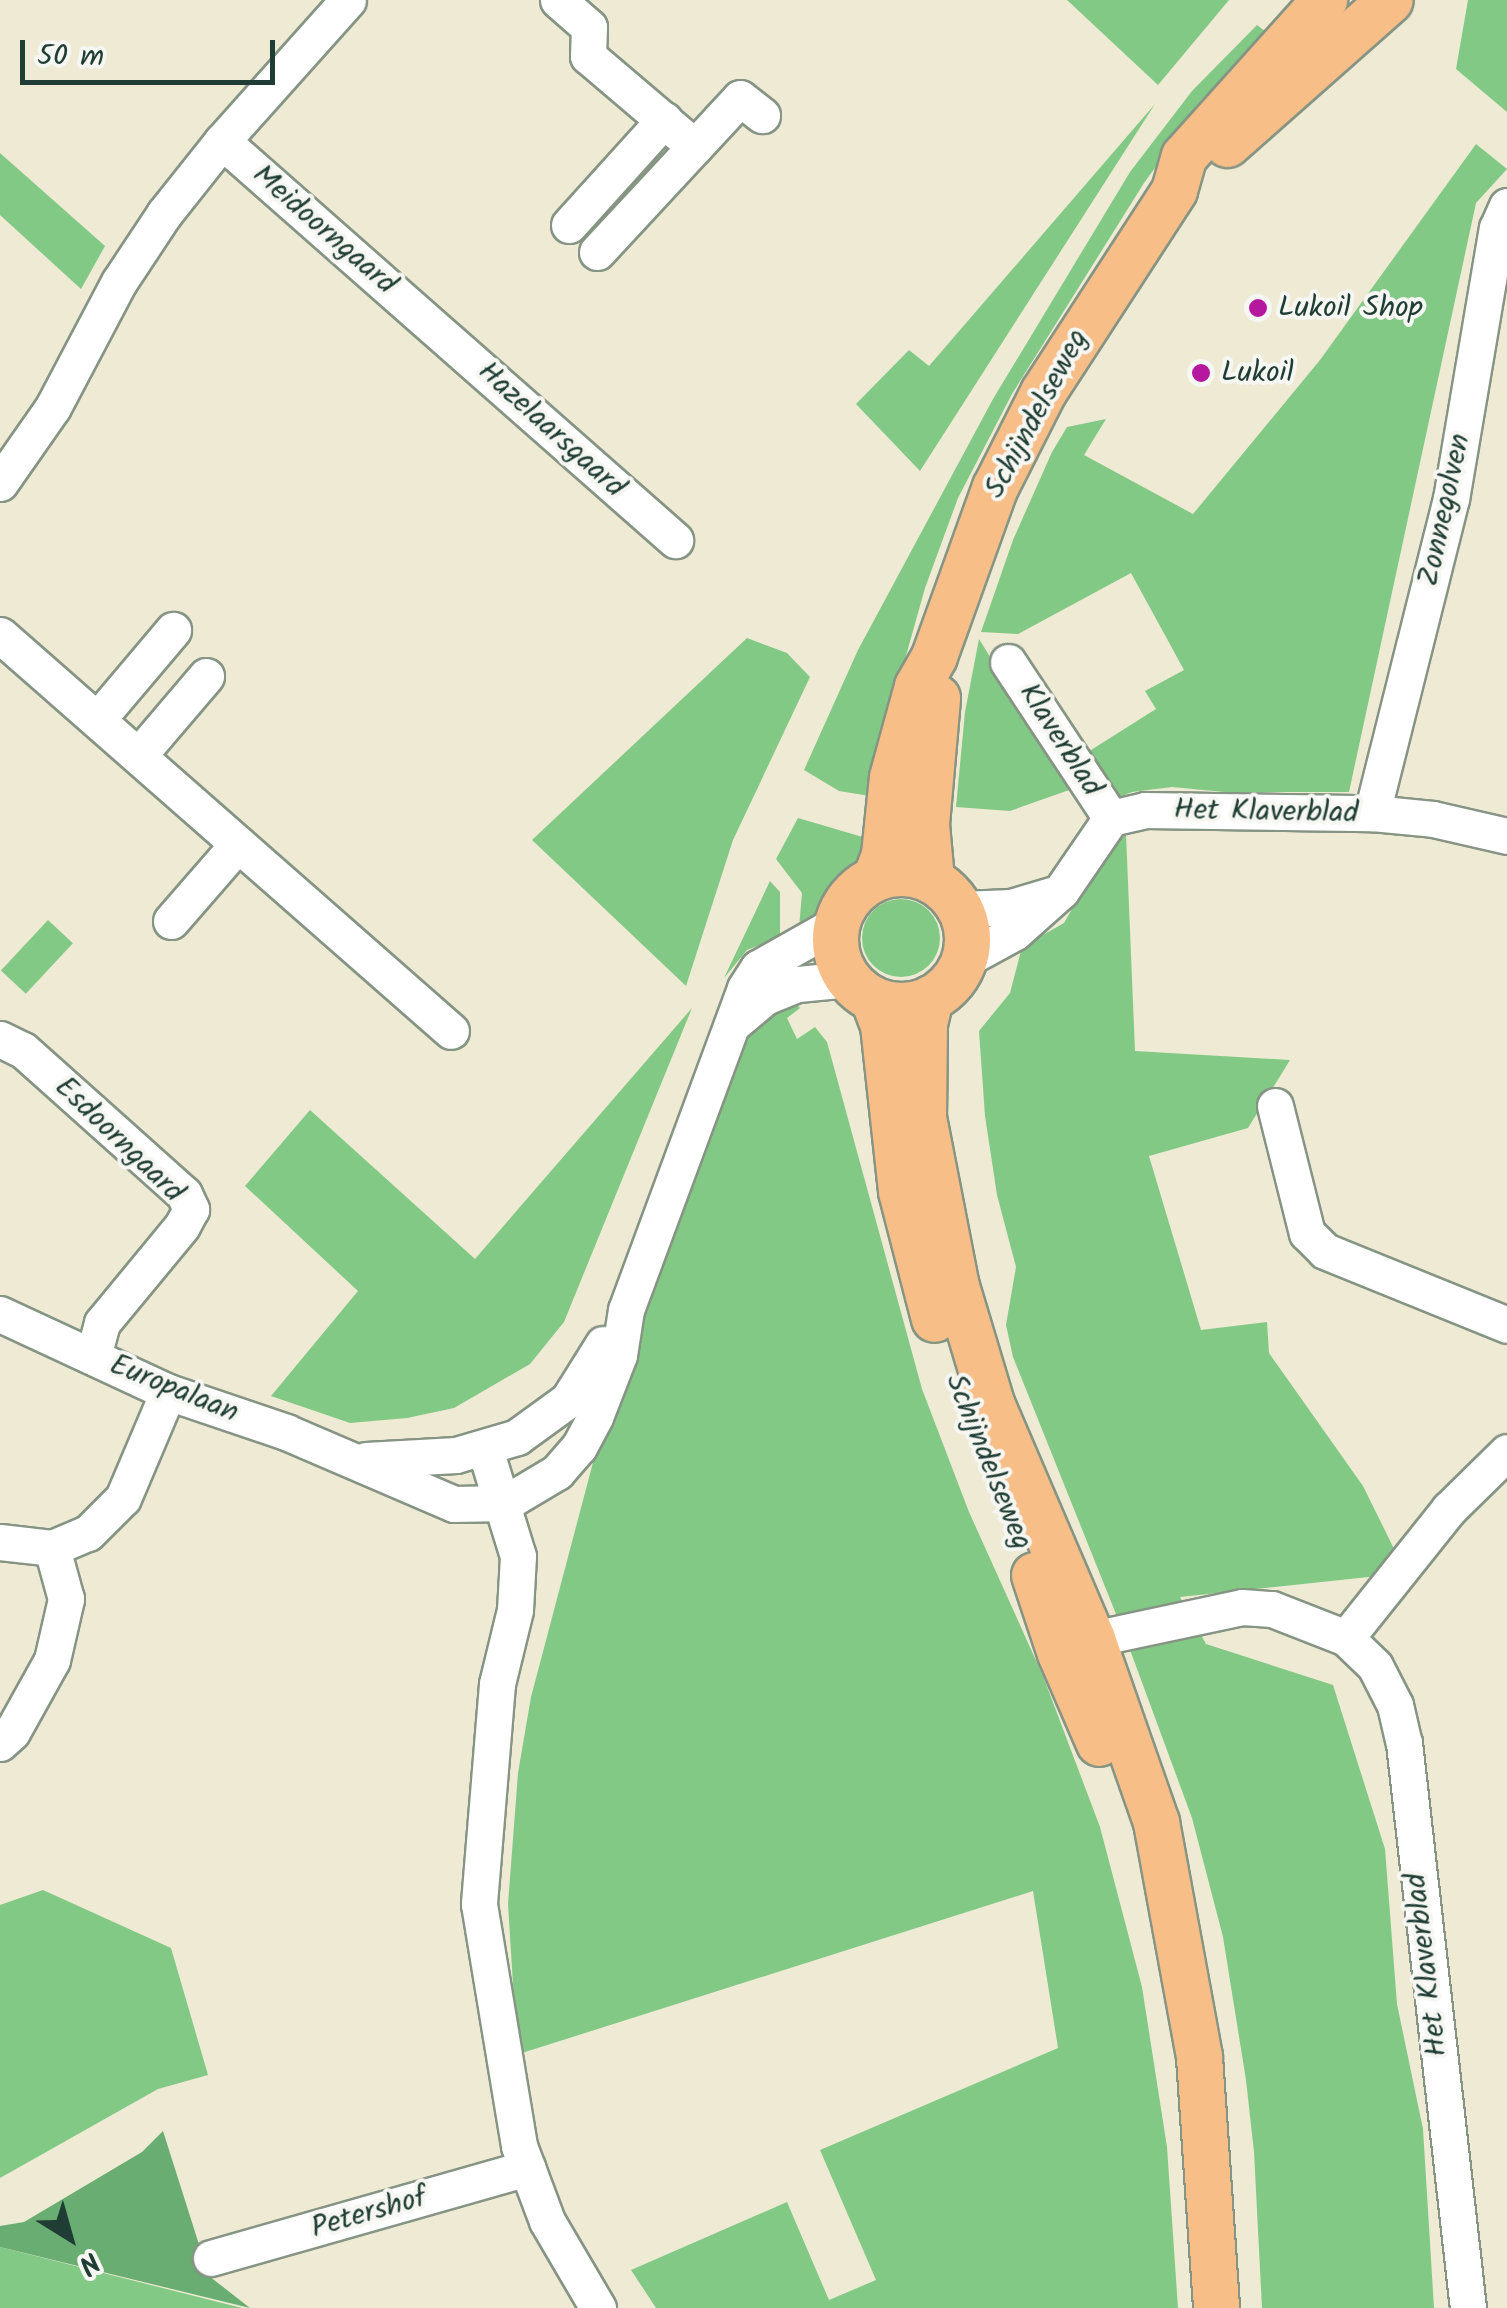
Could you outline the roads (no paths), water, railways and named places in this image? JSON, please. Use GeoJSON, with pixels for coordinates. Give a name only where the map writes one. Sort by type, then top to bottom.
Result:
{"type":"FeatureCollection","features":[{"type":"Feature","properties":{"kind":"main road"},"geometry":{"type":"LineString","coordinates":[[1312,69],[1318,43],[1340,19],[1327,0]]}},
{"type":"Feature","properties":{"kind":"main road","name":"Schijndelseweg"},"geometry":{"type":"LineString","coordinates":[[875,878],[884,854],[892,777],[917,686],[934,656],[995,487],[1043,392],[1174,190],[1184,156],[1219,112],[1327,0]]}},
{"type":"Feature","properties":{"kind":"main road","name":"Schijndelseweg"},"geometry":{"type":"LineString","coordinates":[[1174,190],[1206,171],[1238,130],[1390,0]]}},
{"type":"Feature","properties":{"kind":"main road","name":"Schijndelseweg"},"geometry":{"type":"LineString","coordinates":[[934,656],[940,682],[932,722],[926,824],[946,894]]}},
{"type":"Feature","properties":{"kind":"main road"},"geometry":{"type":"LineString","coordinates":[[903,872],[946,894],[966,926],[964,960],[956,976],[930,998],[902,1005],[861,989],[836,953],[836,924],[850,896],[875,878],[903,872]]}},
{"type":"Feature","properties":{"kind":"main road","name":"Schijndelseweg"},"geometry":{"type":"LineString","coordinates":[[861,989],[883,1025],[901,1192],[940,1340],[1047,1606],[1060,1653],[1169,1906]]}},
{"type":"Feature","properties":{"kind":"main road","name":"Schijndelseweg"},"geometry":{"type":"LineString","coordinates":[[930,998],[924,1024],[923,1116],[956,1286],[991,1404],[1092,1639],[1156,1822],[1199,2058],[1216,2308]]}},
{"type":"Feature","properties":{"kind":"main road"},"geometry":{"type":"LineString","coordinates":[[1047,1606],[1074,1638],[1092,1639]]}},
{"type":"Feature","properties":{"kind":"street"},"geometry":{"type":"LineString","coordinates":[[0,484],[11,442],[53,407],[132,259],[222,141],[348,0]]}},
{"type":"Feature","properties":{"kind":"street"},"geometry":{"type":"LineString","coordinates":[[558,0],[589,28],[588,56],[694,147]]}},
{"type":"Feature","properties":{"kind":"street"},"geometry":{"type":"LineString","coordinates":[[597,252],[740,98],[762,116]]}},
{"type":"Feature","properties":{"kind":"street"},"geometry":{"type":"LineString","coordinates":[[569,225],[664,120]]}},
{"type":"Feature","properties":{"kind":"street","name":"Meidoorngaard"},"geometry":{"type":"LineString","coordinates":[[222,141],[427,319]]}},
{"type":"Feature","properties":{"kind":"street","name":"Zonnegolven"},"geometry":{"type":"LineString","coordinates":[[1372,814],[1451,499],[1497,228],[1507,206]]}},
{"type":"Feature","properties":{"kind":"street","name":"Hazelaarsgaard"},"geometry":{"type":"LineString","coordinates":[[427,319],[675,540]]}},
{"type":"Feature","properties":{"kind":"street"},"geometry":{"type":"LineString","coordinates":[[97,720],[173,630]]}},
{"type":"Feature","properties":{"kind":"street"},"geometry":{"type":"LineString","coordinates":[[0,635],[451,1032]]}},
{"type":"Feature","properties":{"kind":"street","name":"Klaverblad"},"geometry":{"type":"LineString","coordinates":[[1008,662],[1111,818]]}},
{"type":"Feature","properties":{"kind":"street"},"geometry":{"type":"LineString","coordinates":[[138,756],[206,676]]}},
{"type":"Feature","properties":{"kind":"street","name":"Het Klaverblad"},"geometry":{"type":"LineString","coordinates":[[1111,818],[1145,810],[1372,814],[1432,819],[1507,836]]}},
{"type":"Feature","properties":{"kind":"street"},"geometry":{"type":"LineString","coordinates":[[964,960],[1014,932],[1062,890],[1111,818]]}},
{"type":"Feature","properties":{"kind":"street"},"geometry":{"type":"LineString","coordinates":[[171,921],[238,844]]}},
{"type":"Feature","properties":{"kind":"street"},"geometry":{"type":"LineString","coordinates":[[946,894],[1011,907],[1062,890]]}},
{"type":"Feature","properties":{"kind":"street"},"geometry":{"type":"LineString","coordinates":[[505,1503],[556,1472],[579,1447],[618,1355],[626,1310],[728,1028],[758,968],[836,924]]}},
{"type":"Feature","properties":{"kind":"street"},"geometry":{"type":"LineString","coordinates":[[728,1028],[766,998],[798,984],[825,978],[861,989]]}},
{"type":"Feature","properties":{"kind":"street","name":"Esdoorngaard"},"geometry":{"type":"LineString","coordinates":[[0,1038],[23,1050],[184,1194],[190,1209],[182,1226],[102,1324],[93,1356]]}},
{"type":"Feature","properties":{"kind":"street"},"geometry":{"type":"LineString","coordinates":[[1275,1106],[1307,1234],[1325,1250],[1507,1325]]}},
{"type":"Feature","properties":{"kind":"street"},"geometry":{"type":"LineString","coordinates":[[598,2308],[547,2221],[527,2168],[500,2049],[479,1904],[497,1684],[516,1610],[518,1556],[486,1448],[517,1438],[568,1400],[626,1310]]}},
{"type":"Feature","properties":{"kind":"street","name":"Europalaan"},"geometry":{"type":"LineString","coordinates":[[0,1314],[168,1392],[286,1432],[454,1504],[505,1503]]}},
{"type":"Feature","properties":{"kind":"street"},"geometry":{"type":"LineString","coordinates":[[0,1542],[52,1548],[88,1533],[122,1498],[168,1392]]}},
{"type":"Feature","properties":{"kind":"street","name":"Europalaan"},"geometry":{"type":"LineString","coordinates":[[349,1460],[421,1459],[486,1448]]}},
{"type":"Feature","properties":{"kind":"street"},"geometry":{"type":"LineString","coordinates":[[1346,1638],[1450,1508],[1507,1452]]}},
{"type":"Feature","properties":{"kind":"street"},"geometry":{"type":"LineString","coordinates":[[0,1742],[12,1732],[52,1660],[66,1599],[52,1548]]}},
{"type":"Feature","properties":{"kind":"street","name":"Het Klaverblad"},"geometry":{"type":"LineString","coordinates":[[1092,1639],[1242,1607],[1272,1609],[1346,1638],[1375,1666],[1396,1705],[1404,1743],[1468,2308]]}},
{"type":"Feature","properties":{"kind":"street","name":"Petershof"},"geometry":{"type":"LineString","coordinates":[[211,2258],[527,2168]]}},
{"type":"Feature","properties":{"kind":"place","name":"Lukoil Shop"},"geometry":{"type":"Point","coordinates":[1258,308]}},
{"type":"Feature","properties":{"kind":"place","name":"Lukoil"},"geometry":{"type":"Point","coordinates":[1201,373]}}]}
